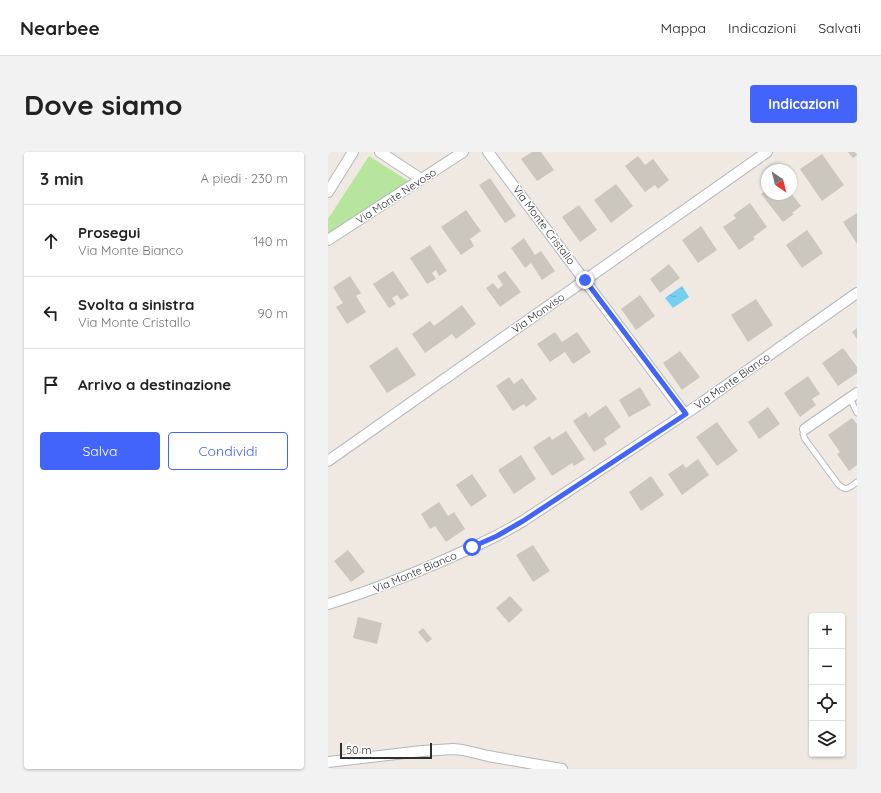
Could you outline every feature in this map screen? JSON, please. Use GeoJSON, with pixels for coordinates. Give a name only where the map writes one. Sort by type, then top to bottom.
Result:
{"type":"FeatureCollection","features":[{"type":"Feature","properties":{"kind":"street"},"geometry":{"type":"LineString","coordinates":[[328,192],[352,152]]}},
{"type":"Feature","properties":{"kind":"street"},"geometry":{"type":"LineString","coordinates":[[380,152],[421,180]]}},
{"type":"Feature","properties":{"kind":"street","name":"Via Monte Nevoso"},"geometry":{"type":"LineString","coordinates":[[328,240],[463,152]]}},
{"type":"Feature","properties":{"kind":"street","name":"Via Monte Cristallo"},"geometry":{"type":"LineString","coordinates":[[488,152],[686,414]]}},
{"type":"Feature","properties":{"kind":"street","name":"Via Monviso"},"geometry":{"type":"LineString","coordinates":[[328,461],[767,152]]}},
{"type":"Feature","properties":{"kind":"street","name":"Via Monte Bianco"},"geometry":{"type":"LineString","coordinates":[[328,604],[371,590],[404,577],[497,536],[523,521],[686,414],[857,293]]}},
{"type":"Feature","properties":{"kind":"street"},"geometry":{"type":"LineString","coordinates":[[805,430],[853,395]]}},
{"type":"Feature","properties":{"kind":"street"},"geometry":{"type":"LineString","coordinates":[[328,762],[453,749],[562,769]]}},
{"type":"Feature","properties":{"kind":"lane"},"geometry":{"type":"LineString","coordinates":[[853,395],[857,413]]}},
{"type":"Feature","properties":{"kind":"lane"},"geometry":{"type":"LineString","coordinates":[[805,430],[803,434],[805,439],[842,488],[849,488],[857,482]]}},
{"type":"Feature","properties":{"kind":"green space"},"geometry":{"type":"Polygon","coordinates":[[[369,156],[410,182],[328,234],[328,219],[369,156]]]}},
{"type":"Feature","properties":{"kind":"water"},"geometry":{"type":"Polygon","coordinates":[[[682,286],[689,297],[673,308],[665,298],[682,286]]]}},
{"type":"Feature","properties":{"kind":"building"},"geometry":{"type":"Polygon","coordinates":[[[532,152],[541,152],[554,170],[537,181],[521,159],[532,152]]]}},
{"type":"Feature","properties":{"kind":"building"},"geometry":{"type":"Polygon","coordinates":[[[848,152],[857,152],[857,155],[853,158],[848,152]]]}},
{"type":"Feature","properties":{"kind":"building"},"geometry":{"type":"Polygon","coordinates":[[[822,154],[844,185],[822,201],[800,169],[822,154]]]}},
{"type":"Feature","properties":{"kind":"building"},"geometry":{"type":"Polygon","coordinates":[[[638,156],[645,165],[653,159],[669,180],[658,189],[655,185],[645,192],[625,166],[638,156]]]}},
{"type":"Feature","properties":{"kind":"building"},"geometry":{"type":"Polygon","coordinates":[[[490,178],[516,216],[505,223],[479,185],[490,178]]]}},
{"type":"Feature","properties":{"kind":"building"},"geometry":{"type":"Polygon","coordinates":[[[616,184],[633,206],[611,223],[594,200],[616,184]]]}},
{"type":"Feature","properties":{"kind":"building"},"geometry":{"type":"Polygon","coordinates":[[[766,200],[796,200],[801,206],[792,213],[794,214],[783,222],[766,200]]]}},
{"type":"Feature","properties":{"kind":"building"},"geometry":{"type":"Polygon","coordinates":[[[750,203],[767,227],[753,237],[755,239],[739,250],[723,227],[736,218],[733,215],[750,203]]]}},
{"type":"Feature","properties":{"kind":"building"},"geometry":{"type":"Polygon","coordinates":[[[579,205],[597,230],[580,242],[562,217],[579,205]]]}},
{"type":"Feature","properties":{"kind":"building"},"geometry":{"type":"Polygon","coordinates":[[[466,210],[481,231],[470,239],[474,246],[461,255],[441,227],[466,210]]]}},
{"type":"Feature","properties":{"kind":"building"},"geometry":{"type":"Polygon","coordinates":[[[857,213],[857,244],[843,222],[857,213]]]}},
{"type":"Feature","properties":{"kind":"building"},"geometry":{"type":"Polygon","coordinates":[[[701,226],[717,250],[698,263],[682,240],[701,226]]]}},
{"type":"Feature","properties":{"kind":"building"},"geometry":{"type":"Polygon","coordinates":[[[807,230],[823,253],[802,268],[786,245],[807,230]]]}},
{"type":"Feature","properties":{"kind":"building"},"geometry":{"type":"Polygon","coordinates":[[[524,238],[535,255],[541,251],[555,271],[542,280],[531,263],[525,268],[511,248],[524,238]]]}},
{"type":"Feature","properties":{"kind":"building"},"geometry":{"type":"Polygon","coordinates":[[[430,245],[447,271],[439,276],[436,270],[432,273],[436,279],[427,284],[410,258],[430,245]]]}},
{"type":"Feature","properties":{"kind":"building"},"geometry":{"type":"Polygon","coordinates":[[[669,264],[680,278],[660,293],[650,279],[669,264]]]}},
{"type":"Feature","properties":{"kind":"building"},"geometry":{"type":"Polygon","coordinates":[[[393,271],[409,295],[401,300],[397,295],[392,298],[396,304],[389,308],[373,284],[393,271]]]}},
{"type":"Feature","properties":{"kind":"building"},"geometry":{"type":"Polygon","coordinates":[[[505,271],[521,292],[500,307],[486,288],[493,283],[498,289],[503,285],[497,276],[505,271]]]}},
{"type":"Feature","properties":{"kind":"building"},"geometry":{"type":"Polygon","coordinates":[[[350,276],[361,293],[356,296],[366,312],[347,324],[336,307],[343,303],[333,287],[350,276]]]}},
{"type":"Feature","properties":{"kind":"building"},"geometry":{"type":"Polygon","coordinates":[[[640,295],[655,316],[636,330],[621,309],[640,295]]]}},
{"type":"Feature","properties":{"kind":"building"},"geometry":{"type":"Polygon","coordinates":[[[756,299],[773,325],[748,342],[731,315],[756,299]]]}},
{"type":"Feature","properties":{"kind":"building"},"geometry":{"type":"Polygon","coordinates":[[[462,305],[476,324],[456,339],[452,334],[425,353],[412,334],[430,321],[434,326],[462,305]]]}},
{"type":"Feature","properties":{"kind":"building"},"geometry":{"type":"Polygon","coordinates":[[[857,328],[857,339],[852,332],[857,328]]]}},
{"type":"Feature","properties":{"kind":"building"},"geometry":{"type":"Polygon","coordinates":[[[555,332],[562,342],[577,332],[591,352],[573,364],[565,352],[550,362],[537,344],[555,332]]]}},
{"type":"Feature","properties":{"kind":"building"},"geometry":{"type":"Polygon","coordinates":[[[397,347],[416,375],[387,393],[369,366],[397,347]]]}},
{"type":"Feature","properties":{"kind":"building"},"geometry":{"type":"Polygon","coordinates":[[[843,348],[857,367],[857,373],[838,386],[822,363],[843,348]]]}},
{"type":"Feature","properties":{"kind":"building"},"geometry":{"type":"Polygon","coordinates":[[[680,351],[700,377],[682,390],[663,363],[680,351]]]}},
{"type":"Feature","properties":{"kind":"building"},"geometry":{"type":"Polygon","coordinates":[[[808,376],[820,394],[812,399],[816,405],[800,417],[784,393],[808,376]]]}},
{"type":"Feature","properties":{"kind":"building"},"geometry":{"type":"Polygon","coordinates":[[[509,377],[514,384],[522,378],[537,399],[526,407],[524,404],[513,411],[496,386],[509,377]]]}},
{"type":"Feature","properties":{"kind":"building"},"geometry":{"type":"Polygon","coordinates":[[[640,387],[651,405],[629,417],[619,400],[640,387]]]}},
{"type":"Feature","properties":{"kind":"building"},"geometry":{"type":"Polygon","coordinates":[[[606,405],[621,427],[604,439],[607,444],[594,452],[573,421],[586,412],[589,417],[606,405]]]}},
{"type":"Feature","properties":{"kind":"building"},"geometry":{"type":"Polygon","coordinates":[[[768,407],[780,424],[759,439],[748,422],[768,407]]]}},
{"type":"Feature","properties":{"kind":"building"},"geometry":{"type":"Polygon","coordinates":[[[852,418],[857,424],[857,465],[849,471],[837,454],[840,452],[828,435],[852,418]]]}},
{"type":"Feature","properties":{"kind":"building"},"geometry":{"type":"Polygon","coordinates":[[[717,422],[738,451],[717,466],[696,437],[717,422]]]}},
{"type":"Feature","properties":{"kind":"building"},"geometry":{"type":"Polygon","coordinates":[[[566,431],[585,459],[574,466],[572,463],[552,476],[533,447],[550,436],[552,440],[566,431]]]}},
{"type":"Feature","properties":{"kind":"building"},"geometry":{"type":"Polygon","coordinates":[[[521,455],[536,479],[514,494],[498,470],[521,455]]]}},
{"type":"Feature","properties":{"kind":"building"},"geometry":{"type":"Polygon","coordinates":[[[698,459],[709,475],[682,495],[668,474],[683,464],[686,468],[698,459]]]}},
{"type":"Feature","properties":{"kind":"building"},"geometry":{"type":"Polygon","coordinates":[[[472,474],[487,496],[471,507],[456,485],[472,474]]]}},
{"type":"Feature","properties":{"kind":"building"},"geometry":{"type":"Polygon","coordinates":[[[651,476],[664,495],[641,511],[629,492],[651,476]]]}},
{"type":"Feature","properties":{"kind":"building"},"geometry":{"type":"Polygon","coordinates":[[[439,502],[448,516],[454,512],[465,529],[446,542],[435,526],[430,529],[421,514],[439,502]]]}},
{"type":"Feature","properties":{"kind":"building"},"geometry":{"type":"Polygon","coordinates":[[[533,545],[550,571],[533,582],[516,555],[533,545]]]}},
{"type":"Feature","properties":{"kind":"building"},"geometry":{"type":"Polygon","coordinates":[[[348,550],[365,572],[351,582],[334,561],[348,550]]]}},
{"type":"Feature","properties":{"kind":"building"},"geometry":{"type":"Polygon","coordinates":[[[510,596],[523,610],[509,623],[496,608],[510,596]]]}},
{"type":"Feature","properties":{"kind":"building"},"geometry":{"type":"Polygon","coordinates":[[[358,617],[382,623],[377,644],[353,638],[358,617]]]}},
{"type":"Feature","properties":{"kind":"building"},"geometry":{"type":"Polygon","coordinates":[[[423,628],[432,639],[427,643],[418,632],[423,628]]]}},
{"type":"Feature","properties":{"kind":"route"},"geometry":{"type":"LineString","coordinates":[[472,547],[497,536],[523,521],[686,414],[585,280]]}}]}
